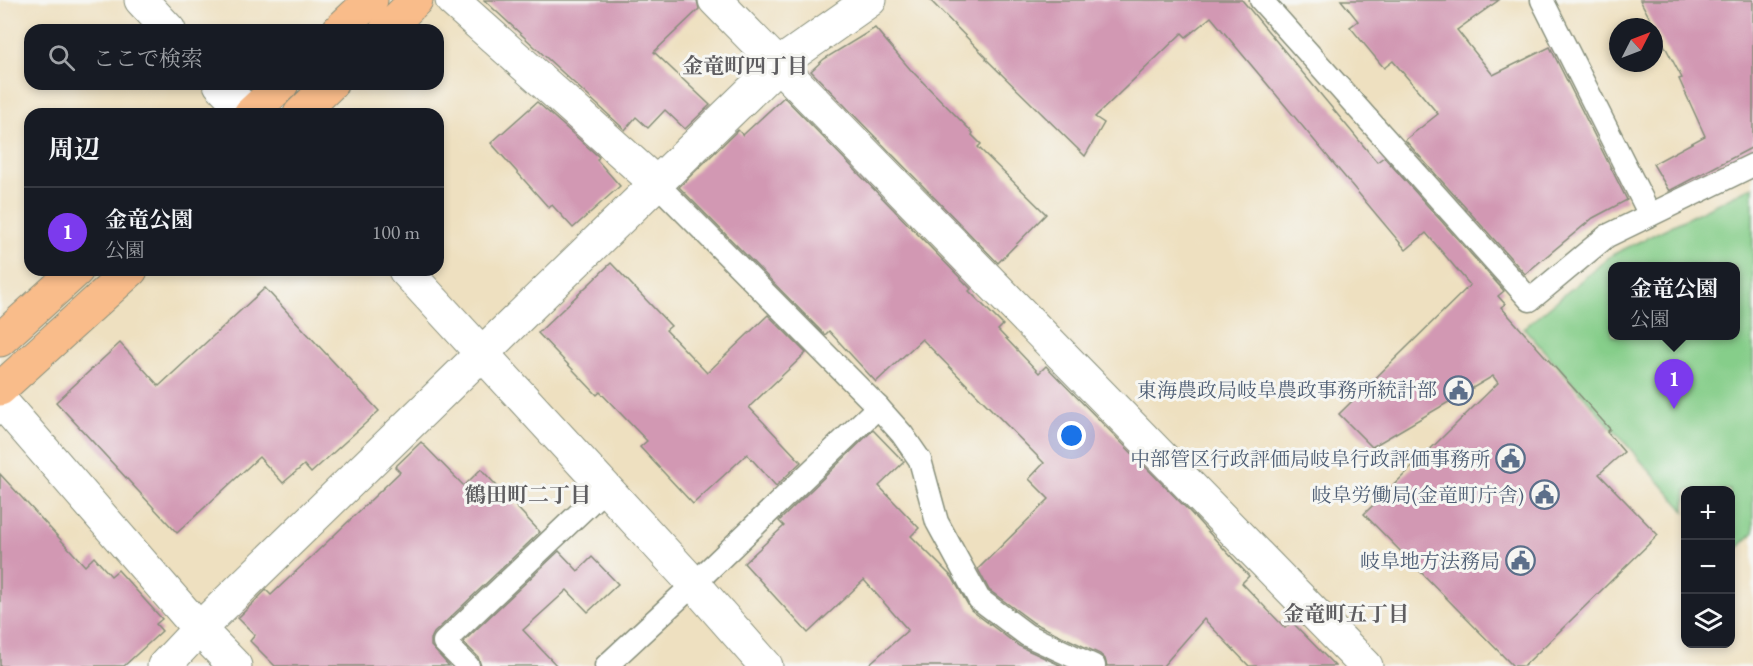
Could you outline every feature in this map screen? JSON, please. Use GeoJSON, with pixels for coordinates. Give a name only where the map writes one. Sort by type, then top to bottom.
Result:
{"type":"FeatureCollection","features":[{"type":"Feature","properties":{"kind":"main road"},"geometry":{"type":"LineString","coordinates":[[345,24],[371,0]]}},
{"type":"Feature","properties":{"kind":"main road"},"geometry":{"type":"LineString","coordinates":[[392,24],[416,0]]}},
{"type":"Feature","properties":{"kind":"main road"},"geometry":{"type":"LineString","coordinates":[[256,108],[275,90]]}},
{"type":"Feature","properties":{"kind":"main road"},"geometry":{"type":"LineString","coordinates":[[306,108],[325,90]]}},
{"type":"Feature","properties":{"kind":"main road"},"geometry":{"type":"LineString","coordinates":[[0,340],[70,276]]}},
{"type":"Feature","properties":{"kind":"main road"},"geometry":{"type":"LineString","coordinates":[[0,389],[123,276]]}},
{"type":"Feature","properties":{"kind":"street"},"geometry":{"type":"LineString","coordinates":[[141,0],[163,24]]}},
{"type":"Feature","properties":{"kind":"street"},"geometry":{"type":"LineString","coordinates":[[452,0],[657,184]]}},
{"type":"Feature","properties":{"kind":"street"},"geometry":{"type":"LineString","coordinates":[[715,0],[1366,666]]}},
{"type":"Feature","properties":{"kind":"street"},"geometry":{"type":"LineString","coordinates":[[164,666],[199,629],[778,64],[870,0]]}},
{"type":"Feature","properties":{"kind":"street"},"geometry":{"type":"LineString","coordinates":[[226,90],[243,108]]}},
{"type":"Feature","properties":{"kind":"street"},"geometry":{"type":"LineString","coordinates":[[410,276],[694,584],[766,666]]}},
{"type":"Feature","properties":{"kind":"street"},"geometry":{"type":"LineString","coordinates":[[0,400],[199,629],[235,666]]}},
{"type":"Feature","properties":{"kind":"lane"},"geometry":{"type":"LineString","coordinates":[[1261,0],[1530,300],[1607,236],[1753,165]]}},
{"type":"Feature","properties":{"kind":"lane"},"geometry":{"type":"LineString","coordinates":[[1542,0],[1650,215]]}},
{"type":"Feature","properties":{"kind":"lane"},"geometry":{"type":"LineString","coordinates":[[657,184],[902,434],[920,460],[937,522],[979,599],[1027,635],[1094,666]]}},
{"type":"Feature","properties":{"kind":"lane"},"geometry":{"type":"LineString","coordinates":[[606,666],[878,407]]}},
{"type":"Feature","properties":{"kind":"lane"},"geometry":{"type":"LineString","coordinates":[[468,666],[444,642],[606,488]]}},
{"type":"Feature","properties":{"kind":"green space"},"geometry":{"type":"Polygon","coordinates":[[[1753,186],[1753,533],[1735,551],[1735,486],[1681,486],[1681,506],[1524,328],[1612,255],[1753,186]]]}},
{"type":"Feature","properties":{"kind":"building"},"geometry":{"type":"Polygon","coordinates":[[[484,0],[697,0],[699,9],[654,52],[710,105],[685,129],[665,110],[648,128],[636,117],[625,130],[484,0]]]}},
{"type":"Feature","properties":{"kind":"building"},"geometry":{"type":"Polygon","coordinates":[[[930,0],[1242,0],[1377,162],[1384,157],[1504,291],[1498,296],[1505,304],[1501,307],[1610,429],[1607,432],[1624,452],[1599,474],[1658,535],[1524,666],[1513,666],[1364,514],[1498,383],[1493,376],[1372,447],[1339,414],[1470,285],[1426,233],[1406,250],[1211,17],[1186,37],[1182,33],[1095,117],[1104,123],[1085,156],[986,59],[930,0]]]}},
{"type":"Feature","properties":{"kind":"building"},"geometry":{"type":"Polygon","coordinates":[[[1341,0],[1499,0],[1457,30],[1493,75],[1550,47],[1627,200],[1593,218],[1525,274],[1405,140],[1438,114],[1393,61],[1384,68],[1350,27],[1358,21],[1341,0]]]}},
{"type":"Feature","properties":{"kind":"building"},"geometry":{"type":"Polygon","coordinates":[[[1640,0],[1753,0],[1753,147],[1669,191],[1653,164],[1705,136],[1679,79],[1682,78],[1663,43],[1663,18],[1650,18],[1640,0]]]}},
{"type":"Feature","properties":{"kind":"building"},"geometry":{"type":"Polygon","coordinates":[[[875,28],[910,69],[973,133],[972,135],[981,144],[978,147],[1046,214],[998,263],[811,71],[824,59],[875,28]]]}},
{"type":"Feature","properties":{"kind":"building"},"geometry":{"type":"Polygon","coordinates":[[[784,97],[971,289],[969,291],[1003,325],[998,330],[1039,373],[1046,366],[1189,511],[1249,576],[1242,583],[1285,628],[1292,622],[1335,666],[1249,666],[1204,619],[1163,666],[1107,666],[1100,654],[1034,623],[989,590],[978,569],[1049,499],[1029,479],[1044,463],[922,339],[876,382],[829,331],[825,335],[679,187],[738,130],[743,135],[784,97]]]}},
{"type":"Feature","properties":{"kind":"building"},"geometry":{"type":"Polygon","coordinates":[[[537,102],[599,157],[597,160],[620,186],[573,228],[552,205],[549,208],[491,143],[537,102]]]}},
{"type":"Feature","properties":{"kind":"building"},"geometry":{"type":"Polygon","coordinates":[[[611,263],[671,326],[666,330],[707,373],[768,315],[806,353],[749,407],[801,462],[776,486],[747,454],[693,504],[640,447],[647,441],[600,392],[597,395],[538,333],[611,263]]]}},
{"type":"Feature","properties":{"kind":"building"},"geometry":{"type":"Polygon","coordinates":[[[265,288],[379,411],[311,473],[304,465],[283,483],[259,457],[177,533],[56,402],[120,343],[159,386],[265,288]]]}},
{"type":"Feature","properties":{"kind":"building"},"geometry":{"type":"Polygon","coordinates":[[[873,430],[904,462],[879,486],[919,528],[911,536],[952,577],[971,610],[1019,646],[1062,666],[867,666],[908,630],[864,580],[808,633],[744,563],[784,526],[779,521],[873,430]]]}},
{"type":"Feature","properties":{"kind":"building"},"geometry":{"type":"Polygon","coordinates":[[[421,442],[464,486],[481,469],[540,532],[434,633],[431,646],[449,666],[275,666],[250,641],[255,635],[238,618],[266,590],[271,595],[400,472],[395,467],[421,442]]]}},
{"type":"Feature","properties":{"kind":"building"},"geometry":{"type":"Polygon","coordinates":[[[0,474],[85,566],[94,557],[111,576],[118,570],[162,619],[156,624],[162,631],[124,666],[0,666],[0,474]]]}},
{"type":"Feature","properties":{"kind":"building"},"geometry":{"type":"Polygon","coordinates":[[[559,551],[578,571],[592,557],[618,584],[588,612],[567,590],[523,630],[557,666],[481,666],[478,657],[463,642],[559,551]]]}},
{"type":"Feature","properties":{"kind":"place","name":"東海農政局岐阜農政事務所統計部"},"geometry":{"type":"Point","coordinates":[1458,390]}},
{"type":"Feature","properties":{"kind":"place","name":"金竜公園"},"geometry":{"type":"Point","coordinates":[1674,409]}},
{"type":"Feature","properties":{"kind":"place","name":"中部管区行政評価局岐阜行政評価事務所"},"geometry":{"type":"Point","coordinates":[1511,459]}},
{"type":"Feature","properties":{"kind":"place","name":"岐阜労働局(金竜町庁舎)"},"geometry":{"type":"Point","coordinates":[1545,495]}},
{"type":"Feature","properties":{"kind":"place","name":"岐阜地方法務局"},"geometry":{"type":"Point","coordinates":[1521,561]}},
{"type":"Feature","properties":{"kind":"district","name":"金竜町四丁目"},"geometry":{"type":"Point","coordinates":[745,66]}},
{"type":"Feature","properties":{"kind":"district","name":"鶴田町二丁目"},"geometry":{"type":"Point","coordinates":[528,495]}},
{"type":"Feature","properties":{"kind":"district","name":"金竜町五丁目"},"geometry":{"type":"Point","coordinates":[1346,614]}}]}
